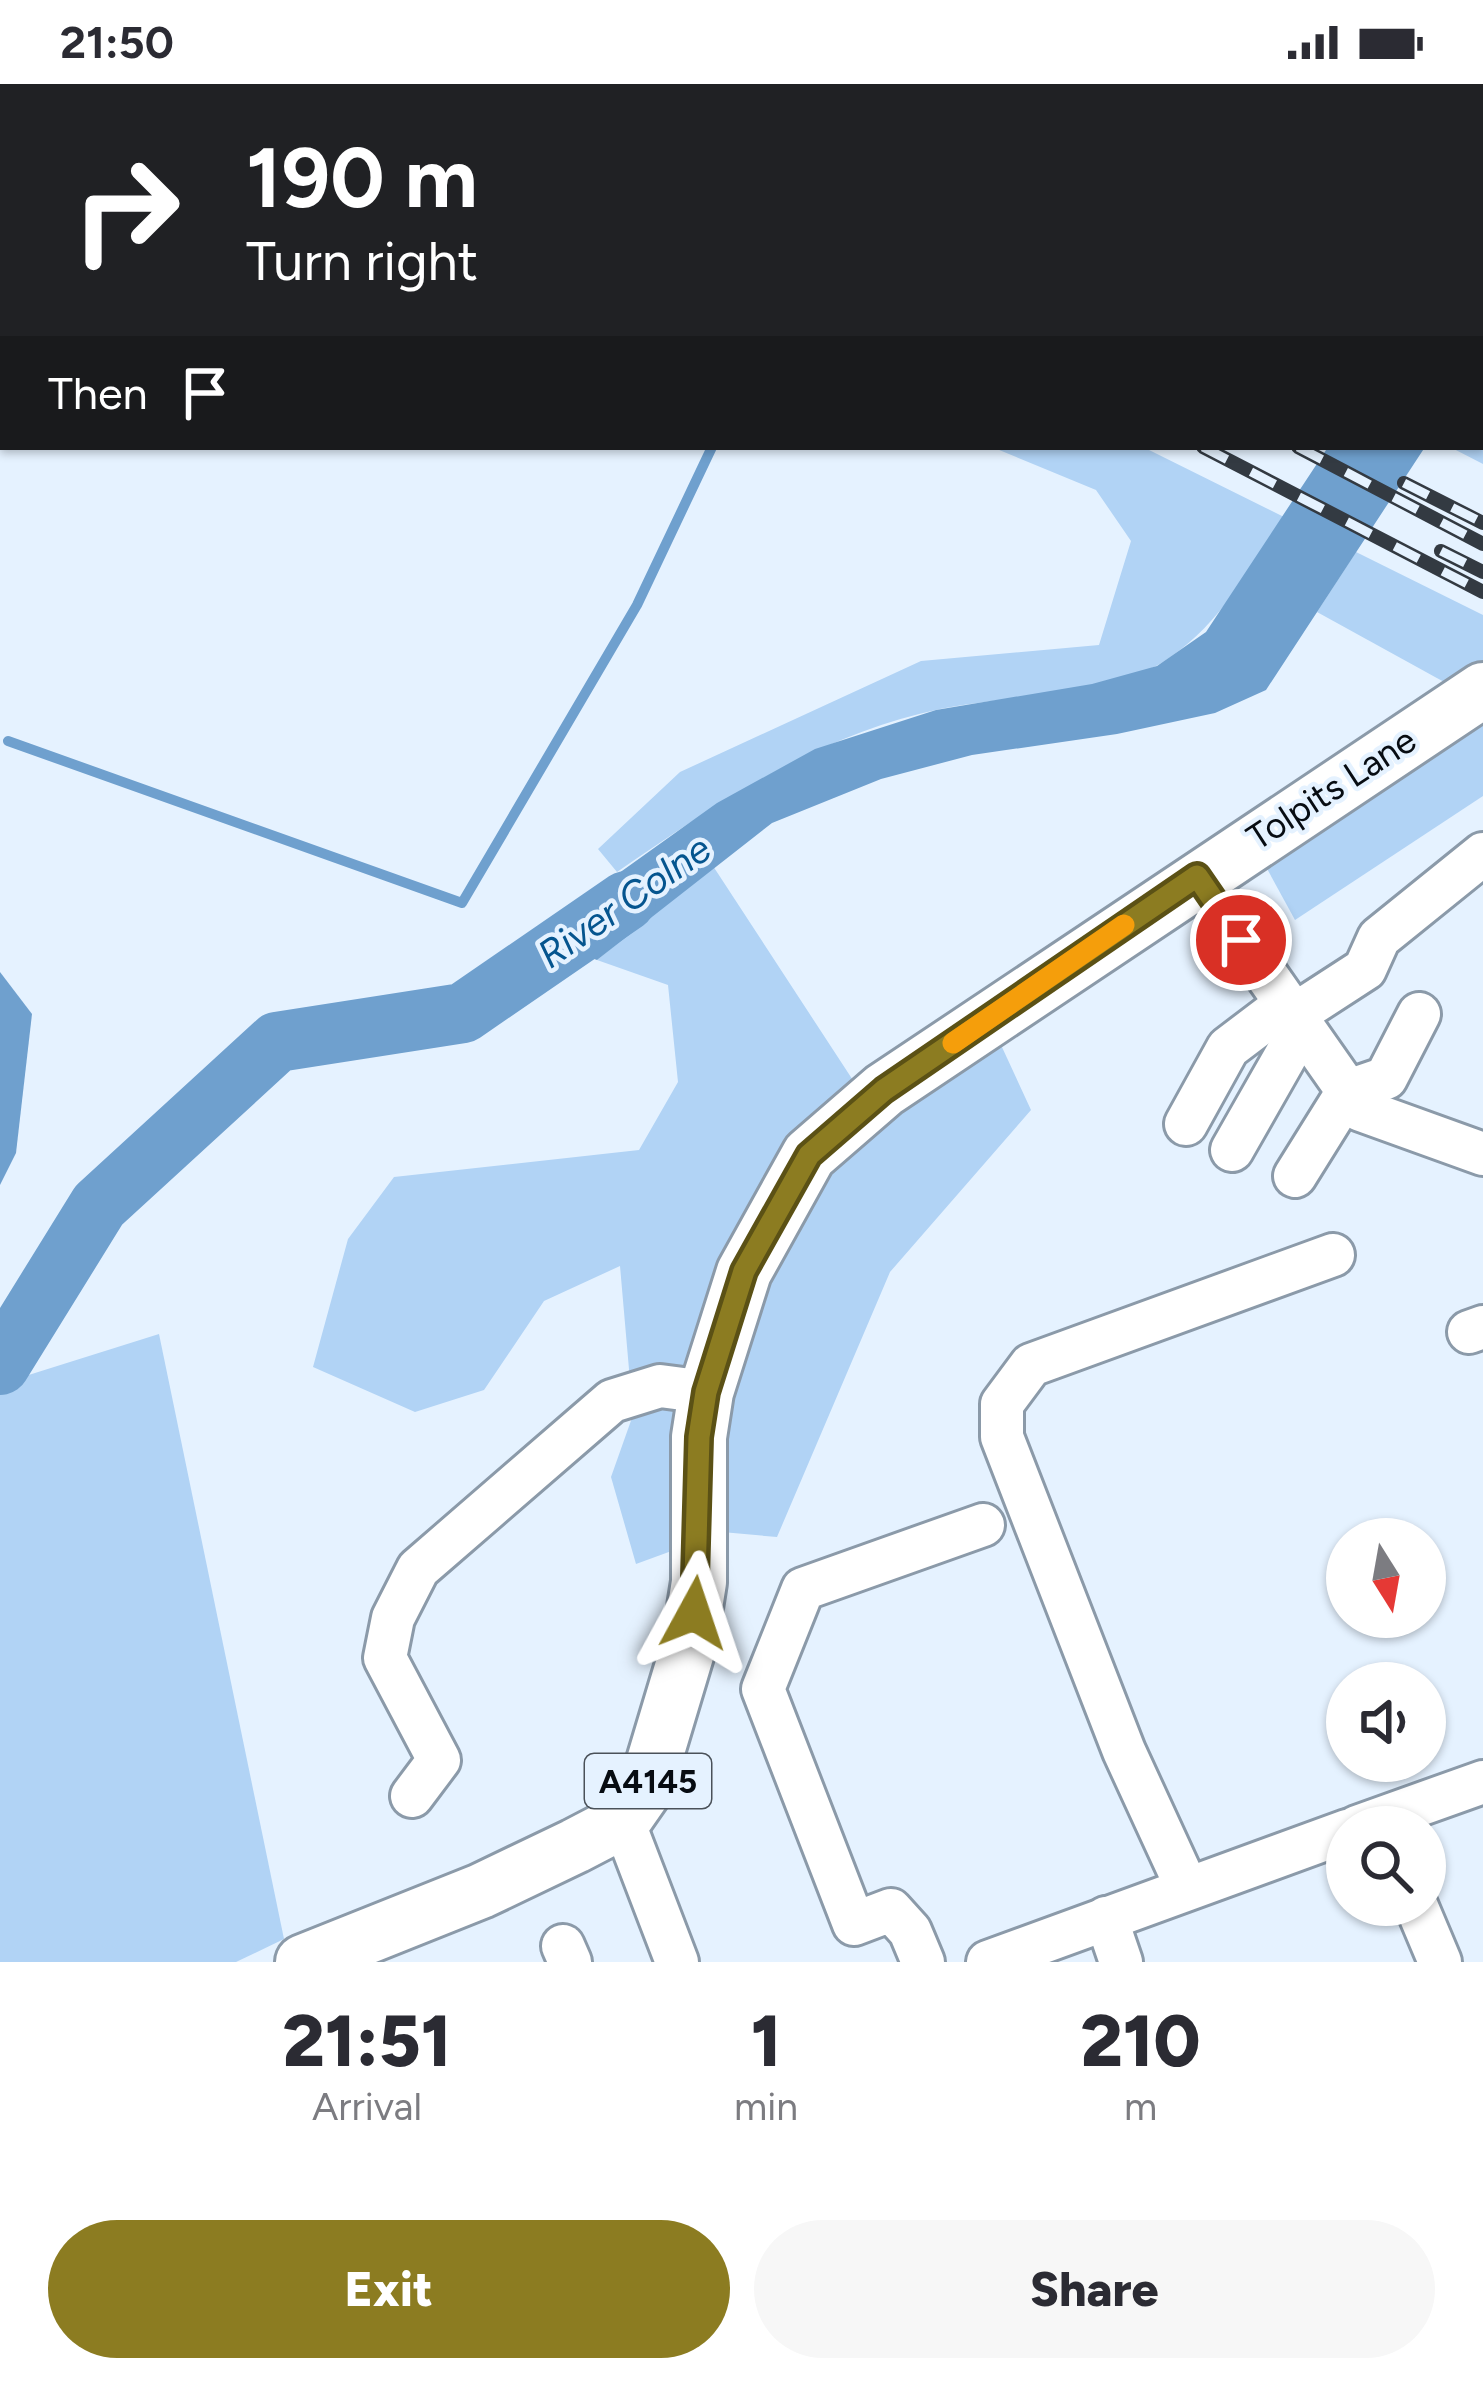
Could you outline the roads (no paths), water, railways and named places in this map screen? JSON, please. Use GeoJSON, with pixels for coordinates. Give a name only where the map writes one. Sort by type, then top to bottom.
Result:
{"type":"FeatureCollection","features":[{"type":"Feature","properties":{"kind":"main road","name":"Tolpits Lane"},"geometry":{"type":"LineString","coordinates":[[623,1821],[646,1788],[689,1645],[699,1582],[699,1437],[706,1392],[744,1271],[809,1155],[884,1090],[1197,876],[1483,690]]}},
{"type":"Feature","properties":{"kind":"main road","name":"A4145"},"geometry":{"type":"LineString","coordinates":[[303,1962],[481,1891],[623,1821]]}},
{"type":"Feature","properties":{"kind":"street"},"geometry":{"type":"LineString","coordinates":[[1186,1124],[1228,1048],[1294,1015],[1365,969],[1379,938],[1483,854]]}},
{"type":"Feature","properties":{"kind":"street"},"geometry":{"type":"LineString","coordinates":[[1197,876],[1361,1110],[1483,1154]]}},
{"type":"Feature","properties":{"kind":"street"},"geometry":{"type":"LineString","coordinates":[[1295,1177],[1348,1091],[1386,1078],[1419,1014]]}},
{"type":"Feature","properties":{"kind":"street"},"geometry":{"type":"LineString","coordinates":[[1232,1150],[1294,1015]]}},
{"type":"Feature","properties":{"kind":"street"},"geometry":{"type":"LineString","coordinates":[[1186,1888],[1124,1751],[1010,1459],[1002,1437],[1002,1404],[1031,1365],[1333,1255]]}},
{"type":"Feature","properties":{"kind":"street"},"geometry":{"type":"LineString","coordinates":[[412,1796],[439,1760],[385,1658],[392,1618],[418,1569],[612,1401],[660,1386],[706,1392]]}},
{"type":"Feature","properties":{"kind":"street"},"geometry":{"type":"LineString","coordinates":[[922,1962],[910,1931],[891,1910],[854,1924],[763,1689],[802,1588],[982,1525]]}},
{"type":"Feature","properties":{"kind":"street"},"geometry":{"type":"LineString","coordinates":[[1420,1806],[1483,1782]]}},
{"type":"Feature","properties":{"kind":"street"},"geometry":{"type":"LineString","coordinates":[[623,1821],[677,1962]]}},
{"type":"Feature","properties":{"kind":"street"},"geometry":{"type":"LineString","coordinates":[[988,1962],[1326,1840]]}},
{"type":"Feature","properties":{"kind":"street"},"geometry":{"type":"LineString","coordinates":[[1106,1918],[1121,1962]]}},
{"type":"Feature","properties":{"kind":"street"},"geometry":{"type":"LineString","coordinates":[[1425,1926],[1440,1962]]}},
{"type":"Feature","properties":{"kind":"water"},"geometry":{"type":"Polygon","coordinates":[[[1326,450],[1423,450],[1266,690],[1215,713],[1117,734],[972,755],[881,779],[772,823],[597,960],[531,936],[717,803],[815,749],[936,710],[1092,684],[1157,666],[1206,632],[1326,450]]]}},
{"type":"Feature","properties":{"kind":"water"},"geometry":{"type":"Polygon","coordinates":[[[0,972],[32,1014],[16,1153],[0,1185],[0,972]]]}},
{"type":"Feature","properties":{"kind":"waterway"},"geometry":{"type":"LineString","coordinates":[[8,741],[462,903],[637,605],[711,450]]}},
{"type":"Feature","properties":{"kind":"waterway","name":"River Colne"},"geometry":{"type":"LineString","coordinates":[[0,1365],[99,1205],[277,1042],[463,1013],[626,901]]}},
{"type":"Feature","properties":{"kind":"railway"},"geometry":{"type":"LineString","coordinates":[[1209,450],[1483,592]]}},
{"type":"Feature","properties":{"kind":"railway"},"geometry":{"type":"LineString","coordinates":[[1304,450],[1483,544]]}},
{"type":"Feature","properties":{"kind":"railway"},"geometry":{"type":"LineString","coordinates":[[1404,483],[1483,523]]}},
{"type":"Feature","properties":{"kind":"railway"},"geometry":{"type":"LineString","coordinates":[[1441,551],[1483,572]]}}]}
